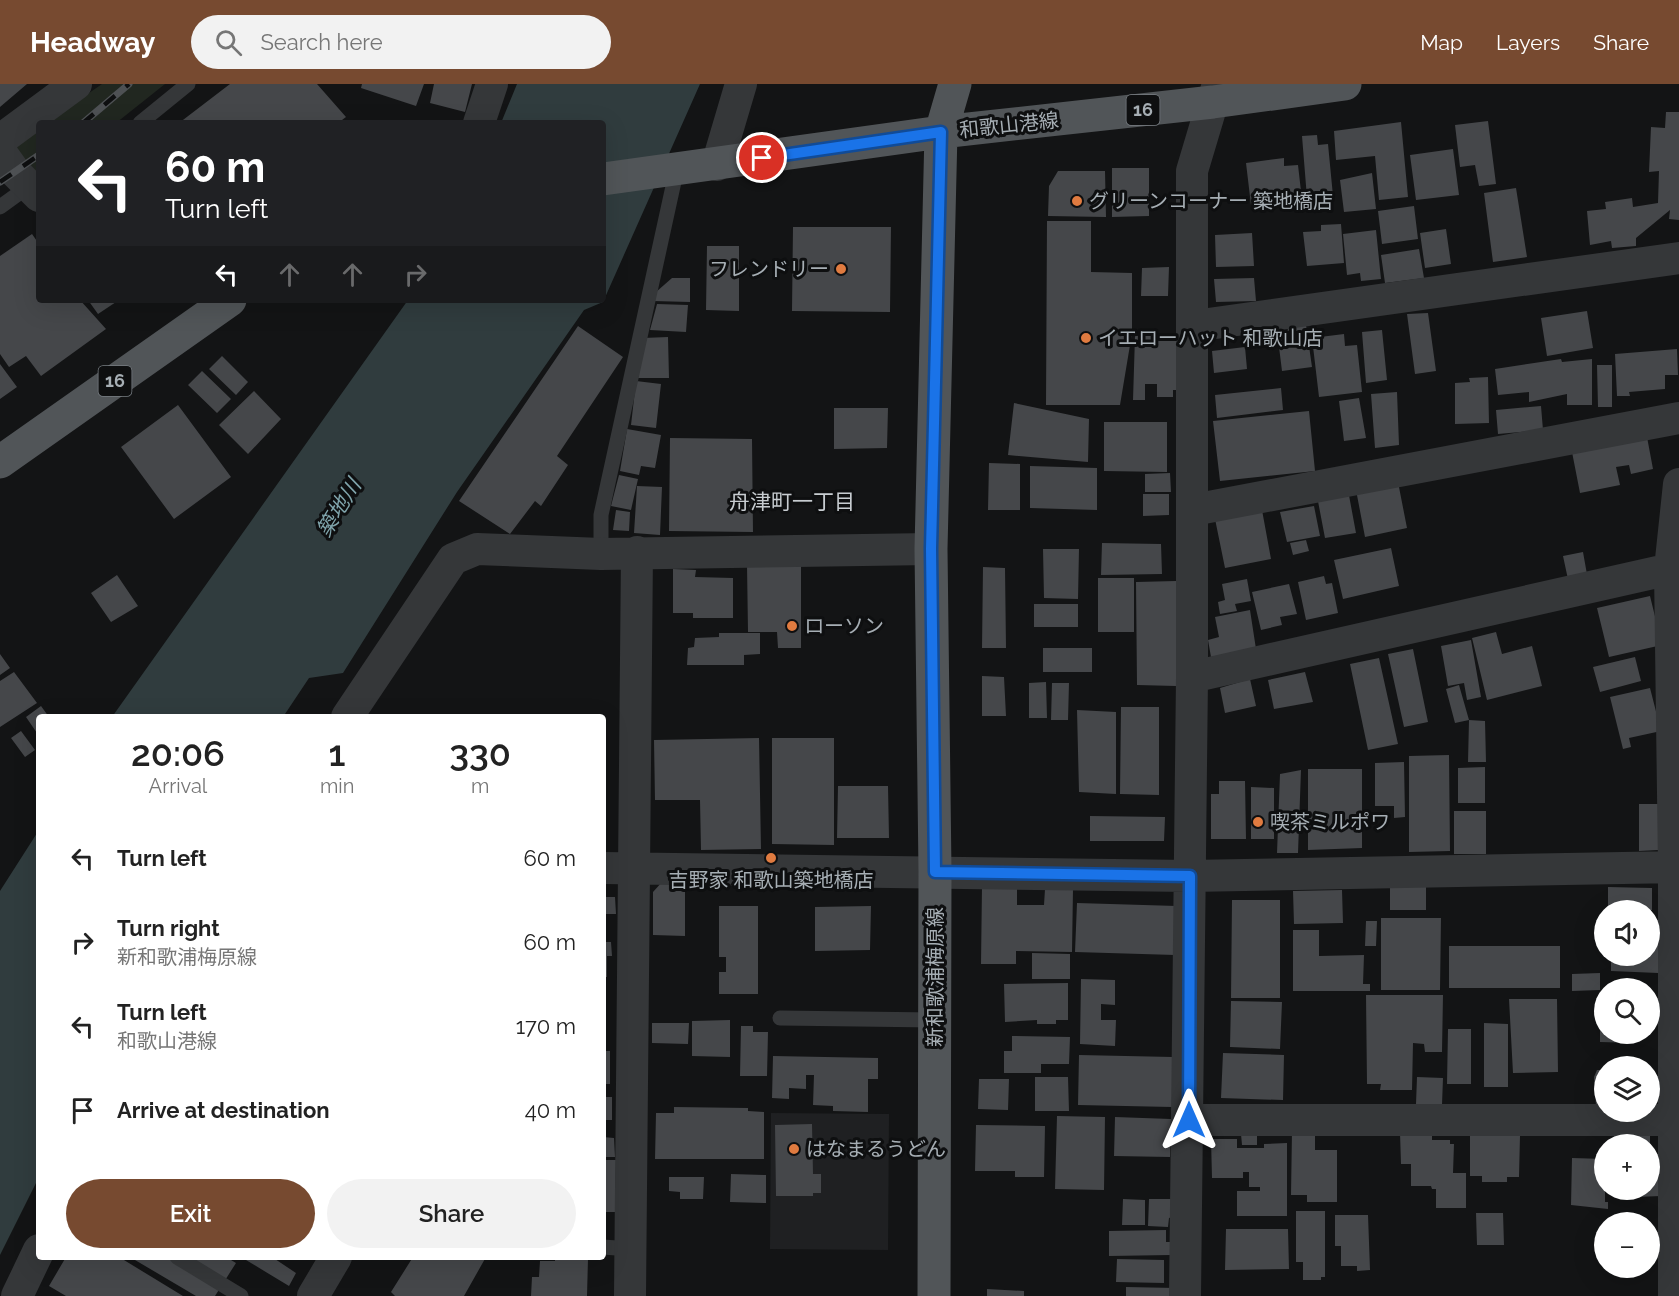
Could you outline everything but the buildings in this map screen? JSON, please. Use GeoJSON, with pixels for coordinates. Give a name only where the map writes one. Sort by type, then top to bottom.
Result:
{"type":"FeatureCollection","features":[{"type":"Feature","properties":{"kind":"main road","name":"新和歌浦梅原線"},"geometry":{"type":"LineString","coordinates":[[934,1296],[935,872],[931,549],[941,132],[955,84]]}},
{"type":"Feature","properties":{"kind":"main road","name":"和歌山港線"},"geometry":{"type":"LineString","coordinates":[[606,179],[717,165],[1216,93],[1345,84]]}},
{"type":"Feature","properties":{"kind":"main road","name":"16"},"geometry":{"type":"LineString","coordinates":[[0,462],[216,303]]}},
{"type":"Feature","properties":{"kind":"street"},"geometry":{"type":"LineString","coordinates":[[0,140],[76,84]]}},
{"type":"Feature","properties":{"kind":"street"},"geometry":{"type":"LineString","coordinates":[[480,120],[492,84]]}},
{"type":"Feature","properties":{"kind":"street"},"geometry":{"type":"LineString","coordinates":[[717,165],[741,84]]}},
{"type":"Feature","properties":{"kind":"street"},"geometry":{"type":"LineString","coordinates":[[1185,1296],[1189,1120],[1192,677],[1194,326],[1192,171],[1216,93]]}},
{"type":"Feature","properties":{"kind":"street"},"geometry":{"type":"LineString","coordinates":[[0,152],[34,191]]}},
{"type":"Feature","properties":{"kind":"street"},"geometry":{"type":"LineString","coordinates":[[1194,326],[1679,258]]}},
{"type":"Feature","properties":{"kind":"street"},"geometry":{"type":"LineString","coordinates":[[1193,510],[1679,418]]}},
{"type":"Feature","properties":{"kind":"street"},"geometry":{"type":"LineString","coordinates":[[1674,1296],[1673,1120],[1676,867],[1674,568],[1679,484]]}},
{"type":"Feature","properties":{"kind":"street"},"geometry":{"type":"LineString","coordinates":[[349,714],[453,559],[477,549],[601,554],[931,549]]}},
{"type":"Feature","properties":{"kind":"street"},"geometry":{"type":"LineString","coordinates":[[630,1296],[617,1248],[635,869],[637,552]]}},
{"type":"Feature","properties":{"kind":"street"},"geometry":{"type":"LineString","coordinates":[[1192,677],[1674,568]]}},
{"type":"Feature","properties":{"kind":"street"},"geometry":{"type":"LineString","coordinates":[[606,868],[1190,876],[1676,867]]}},
{"type":"Feature","properties":{"kind":"street"},"geometry":{"type":"LineString","coordinates":[[1189,1120],[1673,1120]]}},
{"type":"Feature","properties":{"kind":"street"},"geometry":{"type":"LineString","coordinates":[[17,1296],[36,1256]]}},
{"type":"Feature","properties":{"kind":"street"},"geometry":{"type":"LineString","coordinates":[[313,1296],[334,1260]]}},
{"type":"Feature","properties":{"kind":"lane"},"geometry":{"type":"LineString","coordinates":[[144,120],[188,84]]}},
{"type":"Feature","properties":{"kind":"lane"},"geometry":{"type":"LineString","coordinates":[[601,554],[601,515],[674,169]]}},
{"type":"Feature","properties":{"kind":"lane"},"geometry":{"type":"LineString","coordinates":[[0,207],[34,191]]}},
{"type":"Feature","properties":{"kind":"lane"},"geometry":{"type":"LineString","coordinates":[[780,1018],[935,1020]]}},
{"type":"Feature","properties":{"kind":"lane"},"geometry":{"type":"LineString","coordinates":[[182,1260],[241,1296]]}},
{"type":"Feature","properties":{"kind":"shaded area"},"geometry":{"type":"Polygon","coordinates":[[[102,84],[165,84],[120,120],[50,120],[102,84]]]}},
{"type":"Feature","properties":{"kind":"shaded area"},"geometry":{"type":"Polygon","coordinates":[[[36,130],[36,171],[12,147],[36,130]]]}},
{"type":"Feature","properties":{"kind":"shaded area"},"geometry":{"type":"Polygon","coordinates":[[[771,1113],[889,1114],[888,1250],[770,1249],[771,1113]]]}},
{"type":"Feature","properties":{"kind":"water"},"geometry":{"type":"Polygon","coordinates":[[[517,84],[700,84],[606,295],[606,120],[502,120],[517,84]]]}},
{"type":"Feature","properties":{"kind":"water","name":"築地川"},"geometry":{"type":"Polygon","coordinates":[[[406,303],[601,303],[584,310],[457,492],[343,673],[309,678],[285,714],[114,714],[406,303]]]}},
{"type":"Feature","properties":{"kind":"water"},"geometry":{"type":"Polygon","coordinates":[[[36,835],[36,1183],[0,1255],[0,891],[36,835]]]}},
{"type":"Feature","properties":{"kind":"railway"},"geometry":{"type":"LineString","coordinates":[[87,120],[129,84]]}},
{"type":"Feature","properties":{"kind":"railway"},"geometry":{"type":"LineString","coordinates":[[0,182],[36,157]]}},
{"type":"Feature","properties":{"kind":"place","name":"グリーンコーナー 築地橋店"},"geometry":{"type":"Point","coordinates":[1077,201]}},
{"type":"Feature","properties":{"kind":"place","name":"フレンドリー"},"geometry":{"type":"Point","coordinates":[841,269]}},
{"type":"Feature","properties":{"kind":"place","name":"イエローハット 和歌山店"},"geometry":{"type":"Point","coordinates":[1086,338]}},
{"type":"Feature","properties":{"kind":"place","name":"ローソン"},"geometry":{"type":"Point","coordinates":[792,626]}},
{"type":"Feature","properties":{"kind":"place","name":"喫茶ミルポワ"},"geometry":{"type":"Point","coordinates":[1258,822]}},
{"type":"Feature","properties":{"kind":"place","name":"吉野家 和歌山築地橋店"},"geometry":{"type":"Point","coordinates":[771,858]}},
{"type":"Feature","properties":{"kind":"place","name":"はなまるうどん"},"geometry":{"type":"Point","coordinates":[794,1149]}},
{"type":"Feature","properties":{"kind":"district","name":"舟津町一丁目"},"geometry":{"type":"Point","coordinates":[792,502]}},
{"type":"Feature","properties":{"kind":"route"},"geometry":{"type":"LineString","coordinates":[[762,158],[941,132],[931,549],[935,872],[1190,876],[1189,1120]]}}]}
